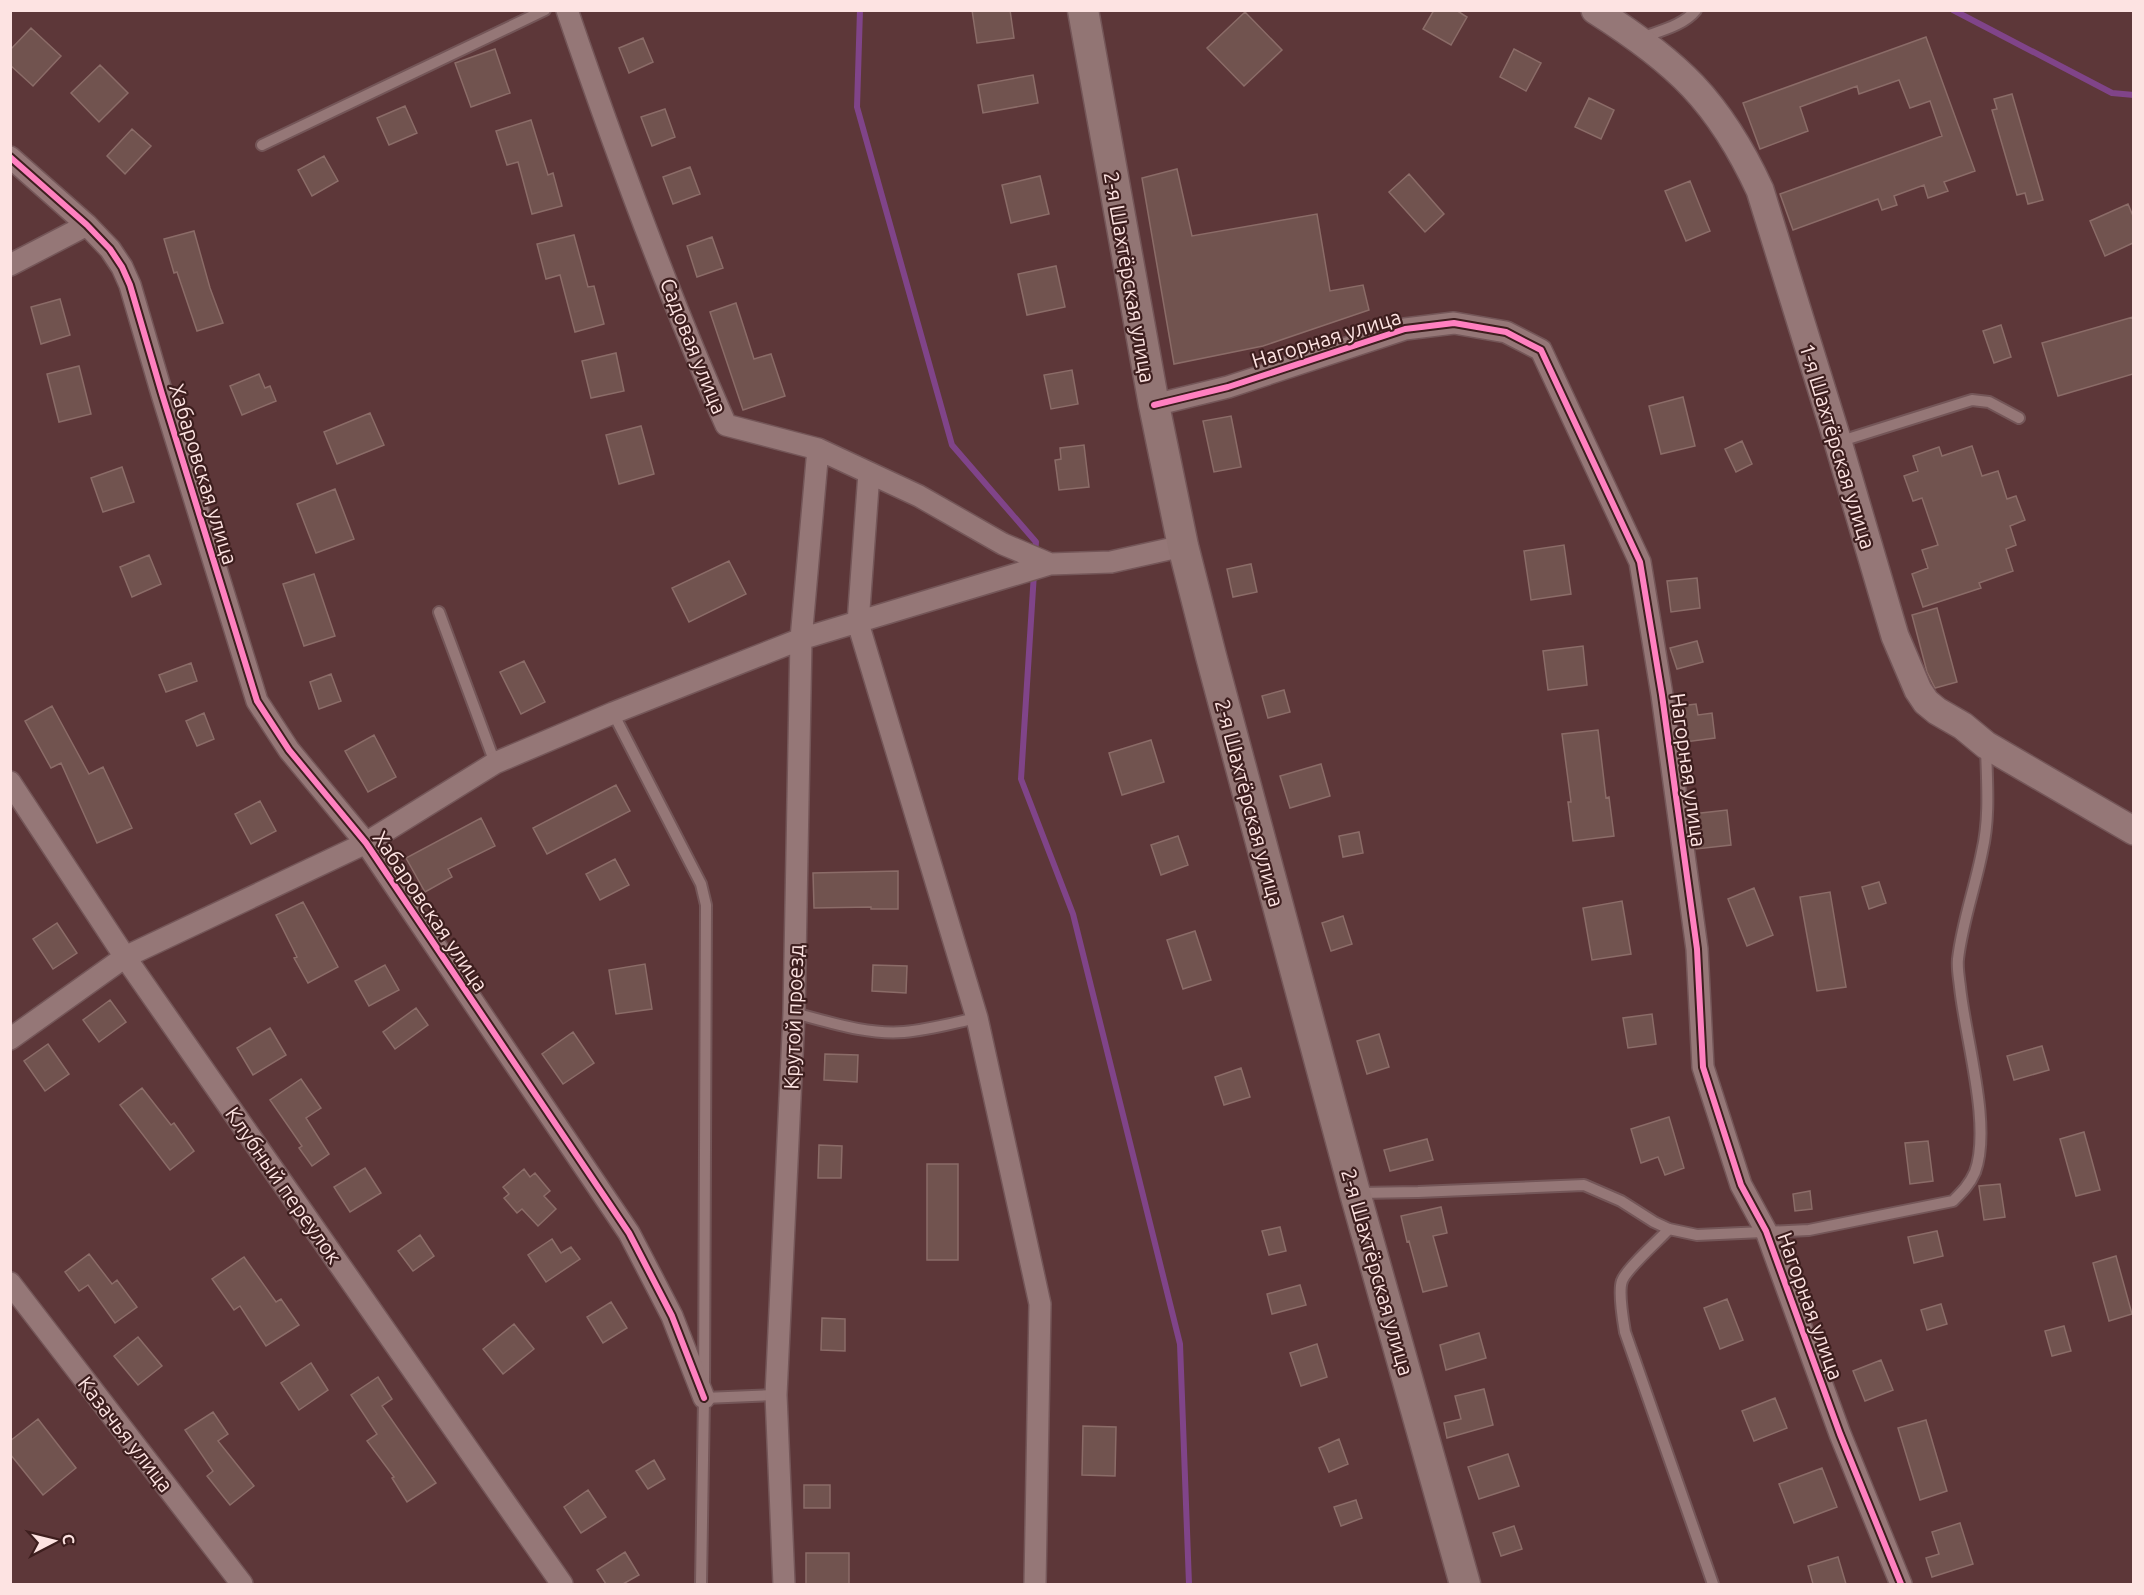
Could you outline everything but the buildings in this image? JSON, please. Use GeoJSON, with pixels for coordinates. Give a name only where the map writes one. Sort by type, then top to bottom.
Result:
{"type":"FeatureCollection","features":[{"type":"Feature","properties":{"kind":"main road","name":"2-я Шахтёрская улица"},"geometry":{"type":"LineString","coordinates":[[1083,10],[1154,405],[1183,546],[1355,1192],[1465,1584]]}},
{"type":"Feature","properties":{"kind":"street","name":"Садовая улица"},"geometry":{"type":"LineString","coordinates":[[567,10],[693,351],[726,425],[818,449],[920,496],[1003,544],[1050,564],[1111,562],[1183,546]]}},
{"type":"Feature","properties":{"kind":"street","name":"1-я Шахтёрская улица"},"geometry":{"type":"LineString","coordinates":[[1595,10],[1640,38],[1675,67],[1702,94],[1722,120],[1750,168],[1760,190],[1838,442],[1894,636],[1905,663],[1926,702],[1963,726],[1986,745],[2133,831]]}},
{"type":"Feature","properties":{"kind":"street","name":"Хабаровская улица"},"geometry":{"type":"LineString","coordinates":[[10,157],[87,225],[110,249],[122,267],[130,285],[257,701],[289,750],[366,843],[629,1233],[672,1316],[704,1398]]}},
{"type":"Feature","properties":{"kind":"street"},"geometry":{"type":"LineString","coordinates":[[10,265],[87,225]]}},
{"type":"Feature","properties":{"kind":"street","name":"Нагорная улица"},"geometry":{"type":"LineString","coordinates":[[1154,405],[1228,387],[1405,329],[1454,323],[1506,332],[1541,350],[1640,562],[1662,695],[1697,949],[1703,1067],[1741,1185],[1767,1231],[1840,1434],[1901,1584]]}},
{"type":"Feature","properties":{"kind":"street","name":"Крутой проезд"},"geometry":{"type":"LineString","coordinates":[[784,1584],[776,1395],[794,1013],[801,639],[818,449]]}},
{"type":"Feature","properties":{"kind":"street"},"geometry":{"type":"LineString","coordinates":[[869,473],[858,622],[977,1018],[1041,1304],[1035,1584]]}},
{"type":"Feature","properties":{"kind":"street"},"geometry":{"type":"LineString","coordinates":[[10,1039],[125,957],[366,843],[495,764],[613,713],[801,639],[1050,564]]}},
{"type":"Feature","properties":{"kind":"street","name":"Клубный переулок"},"geometry":{"type":"LineString","coordinates":[[10,782],[125,957],[562,1584]]}},
{"type":"Feature","properties":{"kind":"street","name":"Казачья улица"},"geometry":{"type":"LineString","coordinates":[[10,1283],[242,1584]]}},
{"type":"Feature","properties":{"kind":"lane"},"geometry":{"type":"LineString","coordinates":[[262,145],[545,10]]}},
{"type":"Feature","properties":{"kind":"lane"},"geometry":{"type":"LineString","coordinates":[[1640,38],[1677,25],[1696,10]]}},
{"type":"Feature","properties":{"kind":"lane"},"geometry":{"type":"LineString","coordinates":[[1838,442],[1972,400],[1989,402],[2019,418]]}},
{"type":"Feature","properties":{"kind":"lane"},"geometry":{"type":"LineString","coordinates":[[439,612],[495,764]]}},
{"type":"Feature","properties":{"kind":"lane"},"geometry":{"type":"LineString","coordinates":[[613,713],[701,884],[706,905],[701,1584]]}},
{"type":"Feature","properties":{"kind":"lane"},"geometry":{"type":"LineString","coordinates":[[1355,1192],[1418,1192],[1584,1185],[1621,1201],[1654,1222],[1670,1229],[1696,1235],[1809,1230],[1953,1201],[1968,1186],[1976,1171],[1980,1142],[1980,1118],[1958,961],[1966,913],[1983,852],[1988,817],[1986,745]]}},
{"type":"Feature","properties":{"kind":"lane"},"geometry":{"type":"LineString","coordinates":[[794,1013],[857,1028],[902,1032],[935,1028],[977,1018]]}},
{"type":"Feature","properties":{"kind":"lane"},"geometry":{"type":"LineString","coordinates":[[1670,1229],[1639,1259],[1622,1281],[1621,1306],[1625,1332],[1713,1584]]}},
{"type":"Feature","properties":{"kind":"lane"},"geometry":{"type":"LineString","coordinates":[[704,1398],[776,1395]]}},
{"type":"Feature","properties":{"kind":"waterway"},"geometry":{"type":"LineString","coordinates":[[860,10],[857,107],[952,445],[1036,542],[1035,554]]}},
{"type":"Feature","properties":{"kind":"waterway"},"geometry":{"type":"LineString","coordinates":[[1953,10],[2112,93],[2134,95]]}},
{"type":"Feature","properties":{"kind":"waterway"},"geometry":{"type":"LineString","coordinates":[[1034,573],[1021,779],[1073,914],[1180,1344],[1189,1584]]}},
{"type":"Feature","properties":{"kind":"cycle path"},"geometry":{"type":"LineString","coordinates":[[10,157],[87,225],[110,249],[122,267],[130,285],[257,701],[289,750],[366,843],[629,1233],[672,1316],[704,1398]]}},
{"type":"Feature","properties":{"kind":"cycle path"},"geometry":{"type":"LineString","coordinates":[[1154,405],[1228,387],[1405,329],[1454,323],[1506,332],[1541,350],[1640,562],[1662,695],[1697,949],[1703,1067],[1741,1185],[1766,1231],[1840,1434],[1901,1584]]}}]}
